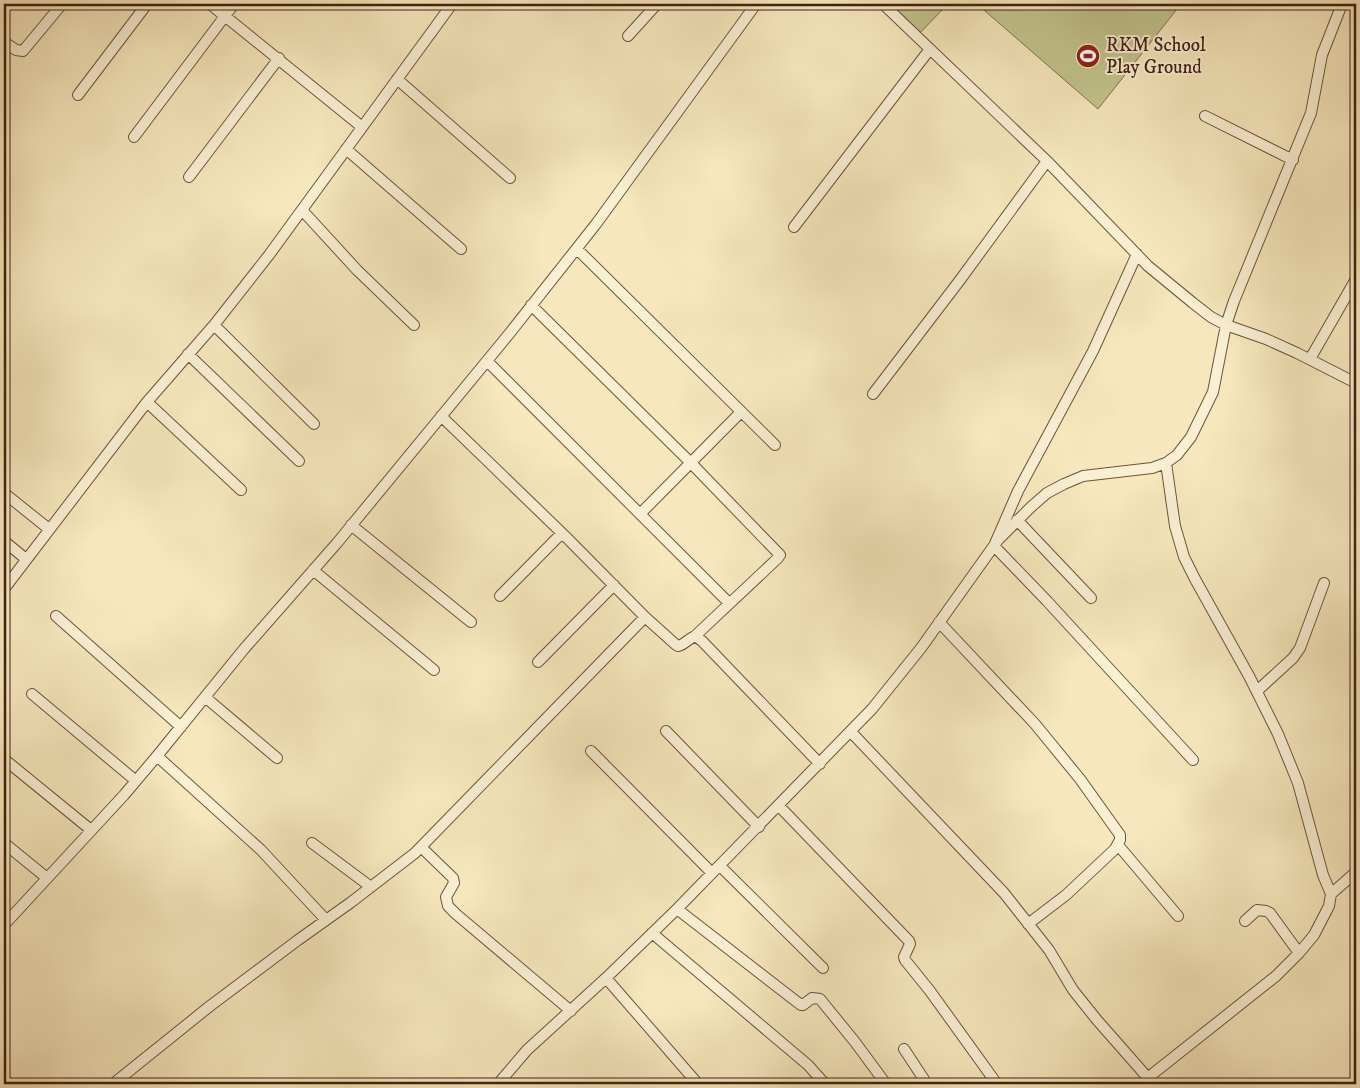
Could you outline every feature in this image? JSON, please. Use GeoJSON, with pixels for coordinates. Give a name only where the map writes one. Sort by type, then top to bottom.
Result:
{"type":"FeatureCollection","features":[{"type":"Feature","properties":{"kind":"street"},"geometry":{"type":"LineString","coordinates":[[4,42],[16,50],[22,50],[62,4]]}},
{"type":"Feature","properties":{"kind":"street"},"geometry":{"type":"LineString","coordinates":[[78,95],[147,4]]}},
{"type":"Feature","properties":{"kind":"street"},"geometry":{"type":"LineString","coordinates":[[210,4],[362,127]]}},
{"type":"Feature","properties":{"kind":"street"},"geometry":{"type":"LineString","coordinates":[[134,137],[234,4]]}},
{"type":"Feature","properties":{"kind":"street"},"geometry":{"type":"LineString","coordinates":[[4,589],[147,402],[214,325],[269,255],[452,4]]}},
{"type":"Feature","properties":{"kind":"street"},"geometry":{"type":"LineString","coordinates":[[628,36],[657,4]]}},
{"type":"Feature","properties":{"kind":"street"},"geometry":{"type":"LineString","coordinates":[[4,924],[158,756],[244,649],[351,526],[487,361],[577,249],[756,4]]}},
{"type":"Feature","properties":{"kind":"street"},"geometry":{"type":"LineString","coordinates":[[883,4],[1047,161],[1148,266],[1193,303],[1211,317],[1226,325],[1266,339],[1356,383]]}},
{"type":"Feature","properties":{"kind":"street"},"geometry":{"type":"LineString","coordinates":[[498,1084],[527,1050],[571,1011],[677,909],[851,732],[894,683],[994,546],[1017,520],[1047,493],[1064,484],[1082,476],[1152,468],[1166,462],[1177,454],[1191,437],[1213,392],[1226,325],[1262,231],[1311,113],[1322,55],[1342,4]]}},
{"type":"Feature","properties":{"kind":"street"},"geometry":{"type":"LineString","coordinates":[[794,227],[930,49]]}},
{"type":"Feature","properties":{"kind":"street"},"geometry":{"type":"LineString","coordinates":[[189,177],[279,58]]}},
{"type":"Feature","properties":{"kind":"street"},"geometry":{"type":"LineString","coordinates":[[397,79],[510,178]]}},
{"type":"Feature","properties":{"kind":"street"},"geometry":{"type":"LineString","coordinates":[[1204,116],[1293,160]]}},
{"type":"Feature","properties":{"kind":"street"},"geometry":{"type":"LineString","coordinates":[[346,149],[461,249]]}},
{"type":"Feature","properties":{"kind":"street"},"geometry":{"type":"LineString","coordinates":[[873,394],[1047,161]]}},
{"type":"Feature","properties":{"kind":"street"},"geometry":{"type":"LineString","coordinates":[[302,210],[357,270],[414,325]]}},
{"type":"Feature","properties":{"kind":"street"},"geometry":{"type":"LineString","coordinates":[[577,249],[775,445]]}},
{"type":"Feature","properties":{"kind":"street"},"geometry":{"type":"LineString","coordinates":[[994,546],[1018,491],[1093,351],[1137,254]]}},
{"type":"Feature","properties":{"kind":"street"},"geometry":{"type":"LineString","coordinates":[[1310,359],[1356,278]]}},
{"type":"Feature","properties":{"kind":"street"},"geometry":{"type":"LineString","coordinates":[[441,416],[562,533],[645,617],[678,646],[682,646],[689,638],[694,636],[780,555],[691,463],[531,305]]}},
{"type":"Feature","properties":{"kind":"street"},"geometry":{"type":"LineString","coordinates":[[214,325],[314,424]]}},
{"type":"Feature","properties":{"kind":"street"},"geometry":{"type":"LineString","coordinates":[[188,354],[299,461]]}},
{"type":"Feature","properties":{"kind":"street"},"geometry":{"type":"LineString","coordinates":[[487,361],[729,604]]}},
{"type":"Feature","properties":{"kind":"street"},"geometry":{"type":"LineString","coordinates":[[147,402],[242,490]]}},
{"type":"Feature","properties":{"kind":"street"},"geometry":{"type":"LineString","coordinates":[[640,514],[740,412]]}},
{"type":"Feature","properties":{"kind":"street"},"geometry":{"type":"LineString","coordinates":[[851,732],[986,873],[1049,950],[1073,990],[1144,1081],[1242,1005],[1276,976],[1314,935],[1329,906],[1331,894],[1323,875],[1298,783],[1278,734],[1257,691],[1195,580],[1184,556],[1175,526],[1166,462]]}},
{"type":"Feature","properties":{"kind":"street"},"geometry":{"type":"LineString","coordinates":[[4,493],[49,530]]}},
{"type":"Feature","properties":{"kind":"street"},"geometry":{"type":"LineString","coordinates":[[1017,520],[1091,598]]}},
{"type":"Feature","properties":{"kind":"street"},"geometry":{"type":"LineString","coordinates":[[351,526],[471,622]]}},
{"type":"Feature","properties":{"kind":"street"},"geometry":{"type":"LineString","coordinates":[[500,596],[562,533]]}},
{"type":"Feature","properties":{"kind":"street"},"geometry":{"type":"LineString","coordinates":[[4,541],[26,559]]}},
{"type":"Feature","properties":{"kind":"street"},"geometry":{"type":"LineString","coordinates":[[994,546],[1193,760]]}},
{"type":"Feature","properties":{"kind":"street"},"geometry":{"type":"LineString","coordinates":[[313,570],[434,670]]}},
{"type":"Feature","properties":{"kind":"street"},"geometry":{"type":"LineString","coordinates":[[1257,691],[1300,648],[1324,583]]}},
{"type":"Feature","properties":{"kind":"street"},"geometry":{"type":"LineString","coordinates":[[538,662],[614,586]]}},
{"type":"Feature","properties":{"kind":"street"},"geometry":{"type":"LineString","coordinates":[[56,616],[181,727]]}},
{"type":"Feature","properties":{"kind":"street"},"geometry":{"type":"LineString","coordinates":[[113,1084],[210,1006],[371,887],[421,847],[645,617]]}},
{"type":"Feature","properties":{"kind":"street"},"geometry":{"type":"LineString","coordinates":[[939,622],[1011,696],[1065,760],[1120,835],[1118,845],[1066,895],[1028,924]]}},
{"type":"Feature","properties":{"kind":"street"},"geometry":{"type":"LineString","coordinates":[[694,636],[702,641],[820,764]]}},
{"type":"Feature","properties":{"kind":"street"},"geometry":{"type":"LineString","coordinates":[[32,694],[136,781]]}},
{"type":"Feature","properties":{"kind":"street"},"geometry":{"type":"LineString","coordinates":[[205,697],[277,758]]}},
{"type":"Feature","properties":{"kind":"street"},"geometry":{"type":"LineString","coordinates":[[666,731],[758,827]]}},
{"type":"Feature","properties":{"kind":"street"},"geometry":{"type":"LineString","coordinates":[[591,751],[822,968]]}},
{"type":"Feature","properties":{"kind":"street"},"geometry":{"type":"LineString","coordinates":[[158,756],[261,850],[326,920]]}},
{"type":"Feature","properties":{"kind":"street"},"geometry":{"type":"LineString","coordinates":[[4,759],[91,830]]}},
{"type":"Feature","properties":{"kind":"street"},"geometry":{"type":"LineString","coordinates":[[779,806],[909,941],[910,944],[904,957],[997,1084]]}},
{"type":"Feature","properties":{"kind":"street"},"geometry":{"type":"LineString","coordinates":[[4,843],[47,878]]}},
{"type":"Feature","properties":{"kind":"street"},"geometry":{"type":"LineString","coordinates":[[312,843],[371,887]]}},
{"type":"Feature","properties":{"kind":"street"},"geometry":{"type":"LineString","coordinates":[[1118,845],[1178,916]]}},
{"type":"Feature","properties":{"kind":"street"},"geometry":{"type":"LineString","coordinates":[[421,847],[453,878],[454,883],[446,897],[448,906],[571,1011]]}},
{"type":"Feature","properties":{"kind":"street"},"geometry":{"type":"LineString","coordinates":[[1331,894],[1356,872]]}},
{"type":"Feature","properties":{"kind":"street"},"geometry":{"type":"LineString","coordinates":[[677,909],[801,1005],[804,1005],[812,998],[820,999],[886,1084]]}},
{"type":"Feature","properties":{"kind":"street"},"geometry":{"type":"LineString","coordinates":[[1245,920],[1257,910],[1266,910],[1299,953]]}},
{"type":"Feature","properties":{"kind":"street"},"geometry":{"type":"LineString","coordinates":[[652,933],[808,1065],[825,1084]]}},
{"type":"Feature","properties":{"kind":"street"},"geometry":{"type":"LineString","coordinates":[[606,978],[698,1084]]}},
{"type":"Feature","properties":{"kind":"street"},"geometry":{"type":"LineString","coordinates":[[904,1049],[927,1084]]}},
{"type":"Feature","properties":{"kind":"green space"},"geometry":{"type":"Polygon","coordinates":[[[884,4],[948,4],[916,37],[884,4]]]}},
{"type":"Feature","properties":{"kind":"green space","name":"RKM School Play Ground"},"geometry":{"type":"Polygon","coordinates":[[[977,4],[1181,4],[1098,109],[977,4]]]}},
{"type":"Feature","properties":{"kind":"place","name":"RKM School Play Ground"},"geometry":{"type":"Point","coordinates":[1088,56]}}]}
